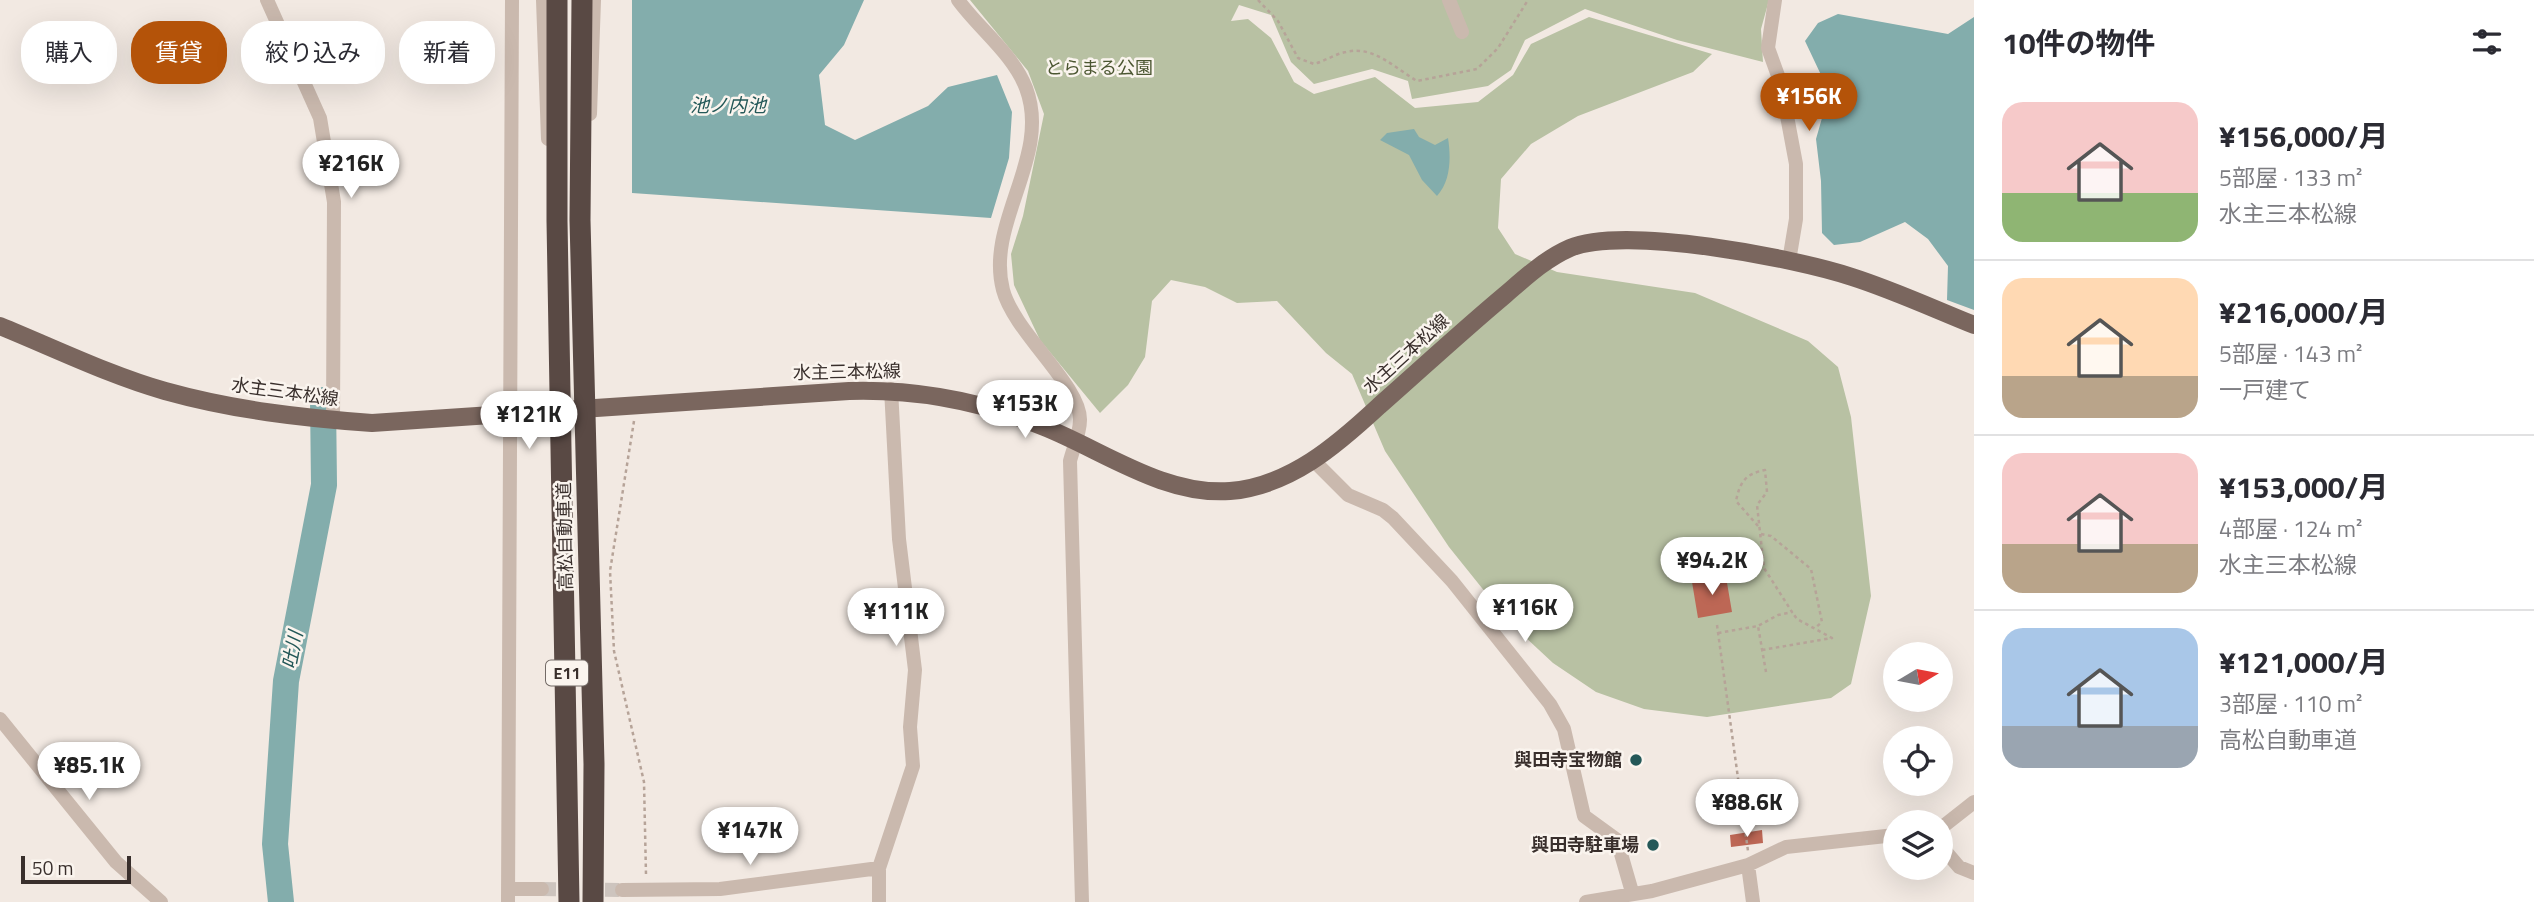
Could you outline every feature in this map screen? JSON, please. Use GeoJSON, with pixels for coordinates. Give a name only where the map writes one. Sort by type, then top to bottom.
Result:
{"type":"FeatureCollection","features":[{"type":"Feature","properties":{"kind":"highway","name":"高松自動車道"},"geometry":{"type":"LineString","coordinates":[[558,0],[557,221],[569,902]]}},
{"type":"Feature","properties":{"kind":"highway","name":"高松自動車道"},"geometry":{"type":"LineString","coordinates":[[582,0],[580,220],[594,764],[593,902]]}},
{"type":"Feature","properties":{"kind":"main road","name":"水主三本松線"},"geometry":{"type":"LineString","coordinates":[[0,326],[164,391],[282,416],[333,421],[372,423],[891,389],[946,396],[997,410],[1046,428],[1074,443],[1169,482],[1208,490],[1258,486],[1314,461],[1338,444],[1545,261],[1573,247],[1600,241],[1661,241],[1789,261],[1853,277],[1974,325]]}},
{"type":"Feature","properties":{"kind":"street"},"geometry":{"type":"LineString","coordinates":[[267,0],[320,118],[334,202],[333,421]]}},
{"type":"Feature","properties":{"kind":"street"},"geometry":{"type":"LineString","coordinates":[[512,0],[508,896],[542,889]]}},
{"type":"Feature","properties":{"kind":"street"},"geometry":{"type":"LineString","coordinates":[[543,0],[546,116],[557,221]]}},
{"type":"Feature","properties":{"kind":"street"},"geometry":{"type":"LineString","coordinates":[[580,220],[592,103],[594,0]]}},
{"type":"Feature","properties":{"kind":"street"},"geometry":{"type":"LineString","coordinates":[[958,0],[1012,63],[1029,97],[1031,144],[1002,246],[1001,282],[1015,318],[1076,403],[1080,422],[1070,461],[1082,902]]}},
{"type":"Feature","properties":{"kind":"street"},"geometry":{"type":"LineString","coordinates":[[1449,0],[1462,32]]}},
{"type":"Feature","properties":{"kind":"street"},"geometry":{"type":"LineString","coordinates":[[1775,0],[1768,48],[1781,84],[1796,164],[1796,219],[1789,261]]}},
{"type":"Feature","properties":{"kind":"street"},"geometry":{"type":"LineString","coordinates":[[879,902],[880,867],[912,773],[910,727],[915,670],[899,539],[891,389]]}},
{"type":"Feature","properties":{"kind":"street"},"geometry":{"type":"LineString","coordinates":[[1314,461],[1348,495],[1383,510],[1393,518],[1452,580],[1550,704],[1564,729],[1584,816],[1618,840],[1632,892]]}},
{"type":"Feature","properties":{"kind":"street"},"geometry":{"type":"LineString","coordinates":[[0,719],[116,862],[161,902]]}},
{"type":"Feature","properties":{"kind":"street"},"geometry":{"type":"LineString","coordinates":[[1953,819],[1974,802]]}},
{"type":"Feature","properties":{"kind":"street"},"geometry":{"type":"LineString","coordinates":[[1586,902],[1684,884],[1748,865],[1786,847],[1883,836]]}},
{"type":"Feature","properties":{"kind":"street"},"geometry":{"type":"LineString","coordinates":[[1953,860],[1959,867],[1974,873]]}},
{"type":"Feature","properties":{"kind":"street"},"geometry":{"type":"LineString","coordinates":[[1748,865],[1753,902]]}},
{"type":"Feature","properties":{"kind":"street"},"geometry":{"type":"LineString","coordinates":[[622,890],[647,896],[880,867]]}},
{"type":"Feature","properties":{"kind":"path"},"geometry":{"type":"LineString","coordinates":[[1258,0],[1278,21],[1297,58],[1314,64],[1356,51],[1380,56],[1417,81],[1477,69],[1498,48],[1528,0]]}},
{"type":"Feature","properties":{"kind":"path"},"geometry":{"type":"LineString","coordinates":[[637,404],[610,571],[614,651],[644,782],[647,896]]}},
{"type":"Feature","properties":{"kind":"path"},"geometry":{"type":"LineString","coordinates":[[1758,526],[1736,501],[1739,483],[1752,472],[1765,470],[1767,492],[1757,505],[1761,534],[1759,549],[1764,568],[1797,619],[1832,638],[1762,650]]}},
{"type":"Feature","properties":{"kind":"path"},"geometry":{"type":"LineString","coordinates":[[1761,534],[1771,536],[1811,569],[1822,622],[1815,628]]}},
{"type":"Feature","properties":{"kind":"path"},"geometry":{"type":"LineString","coordinates":[[1718,633],[1758,626],[1792,612]]}},
{"type":"Feature","properties":{"kind":"path"},"geometry":{"type":"LineString","coordinates":[[1717,625],[1748,865]]}},
{"type":"Feature","properties":{"kind":"path"},"geometry":{"type":"LineString","coordinates":[[1758,626],[1766,672]]}},
{"type":"Feature","properties":{"kind":"green space","name":"とらまる公園"},"geometry":{"type":"Polygon","coordinates":[[[970,0],[1769,0],[1761,29],[1763,62],[1677,40],[1585,9],[1525,40],[1511,70],[1488,86],[1412,99],[1408,81],[1372,69],[1314,84],[1291,62],[1271,15],[1239,5],[1231,21],[1248,19],[1271,38],[1294,82],[1314,94],[1375,77],[1415,108],[1478,102],[1513,75],[1531,44],[1589,17],[1712,54],[1693,72],[1578,116],[1531,144],[1501,179],[1498,228],[1515,254],[1557,272],[1695,293],[1808,341],[1838,367],[1851,417],[1871,596],[1851,684],[1831,698],[1707,717],[1644,709],[1596,692],[1553,663],[1510,623],[1449,547],[1385,451],[1352,374],[1326,353],[1277,301],[1237,303],[1205,287],[1171,280],[1152,301],[1145,357],[1128,385],[1100,413],[1040,340],[1014,285],[1011,254],[1023,216],[1044,114],[1028,71],[970,0]]]}},
{"type":"Feature","properties":{"kind":"water","name":"池ノ内池"},"geometry":{"type":"Polygon","coordinates":[[[632,0],[864,0],[844,45],[819,75],[825,125],[855,140],[928,106],[948,87],[997,75],[1012,112],[1009,158],[991,218],[632,193],[632,0]]]}},
{"type":"Feature","properties":{"kind":"water"},"geometry":{"type":"Polygon","coordinates":[[[1838,14],[1948,34],[1974,17],[1974,310],[1947,300],[1948,266],[1928,239],[1905,222],[1860,242],[1834,245],[1822,233],[1821,181],[1816,139],[1826,104],[1822,77],[1805,41],[1818,23],[1838,14]]]}},
{"type":"Feature","properties":{"kind":"water"},"geometry":{"type":"Polygon","coordinates":[[[1414,129],[1419,137],[1435,145],[1448,138],[1449,168],[1442,190],[1437,196],[1422,180],[1409,155],[1380,140],[1387,133],[1414,129]]]}},
{"type":"Feature","properties":{"kind":"building"},"geometry":{"type":"Polygon","coordinates":[[[1726,577],[1732,612],[1698,618],[1692,582],[1726,577]]]}},
{"type":"Feature","properties":{"kind":"building"},"geometry":{"type":"Polygon","coordinates":[[[1762,830],[1763,843],[1731,847],[1730,835],[1762,830]]]}},
{"type":"Feature","properties":{"kind":"waterway","name":"吐川"},"geometry":{"type":"LineString","coordinates":[[281,902],[275,844],[286,681],[324,485],[323,400]]}},
{"type":"Feature","properties":{"kind":"tunnel"},"geometry":{"type":"LineString","coordinates":[[542,889],[622,890]]}},
{"type":"Feature","properties":{"kind":"place","name":"與田寺宝物館"},"geometry":{"type":"Point","coordinates":[1636,760]}},
{"type":"Feature","properties":{"kind":"place","name":"與田寺駐車場"},"geometry":{"type":"Point","coordinates":[1653,845]}}]}
